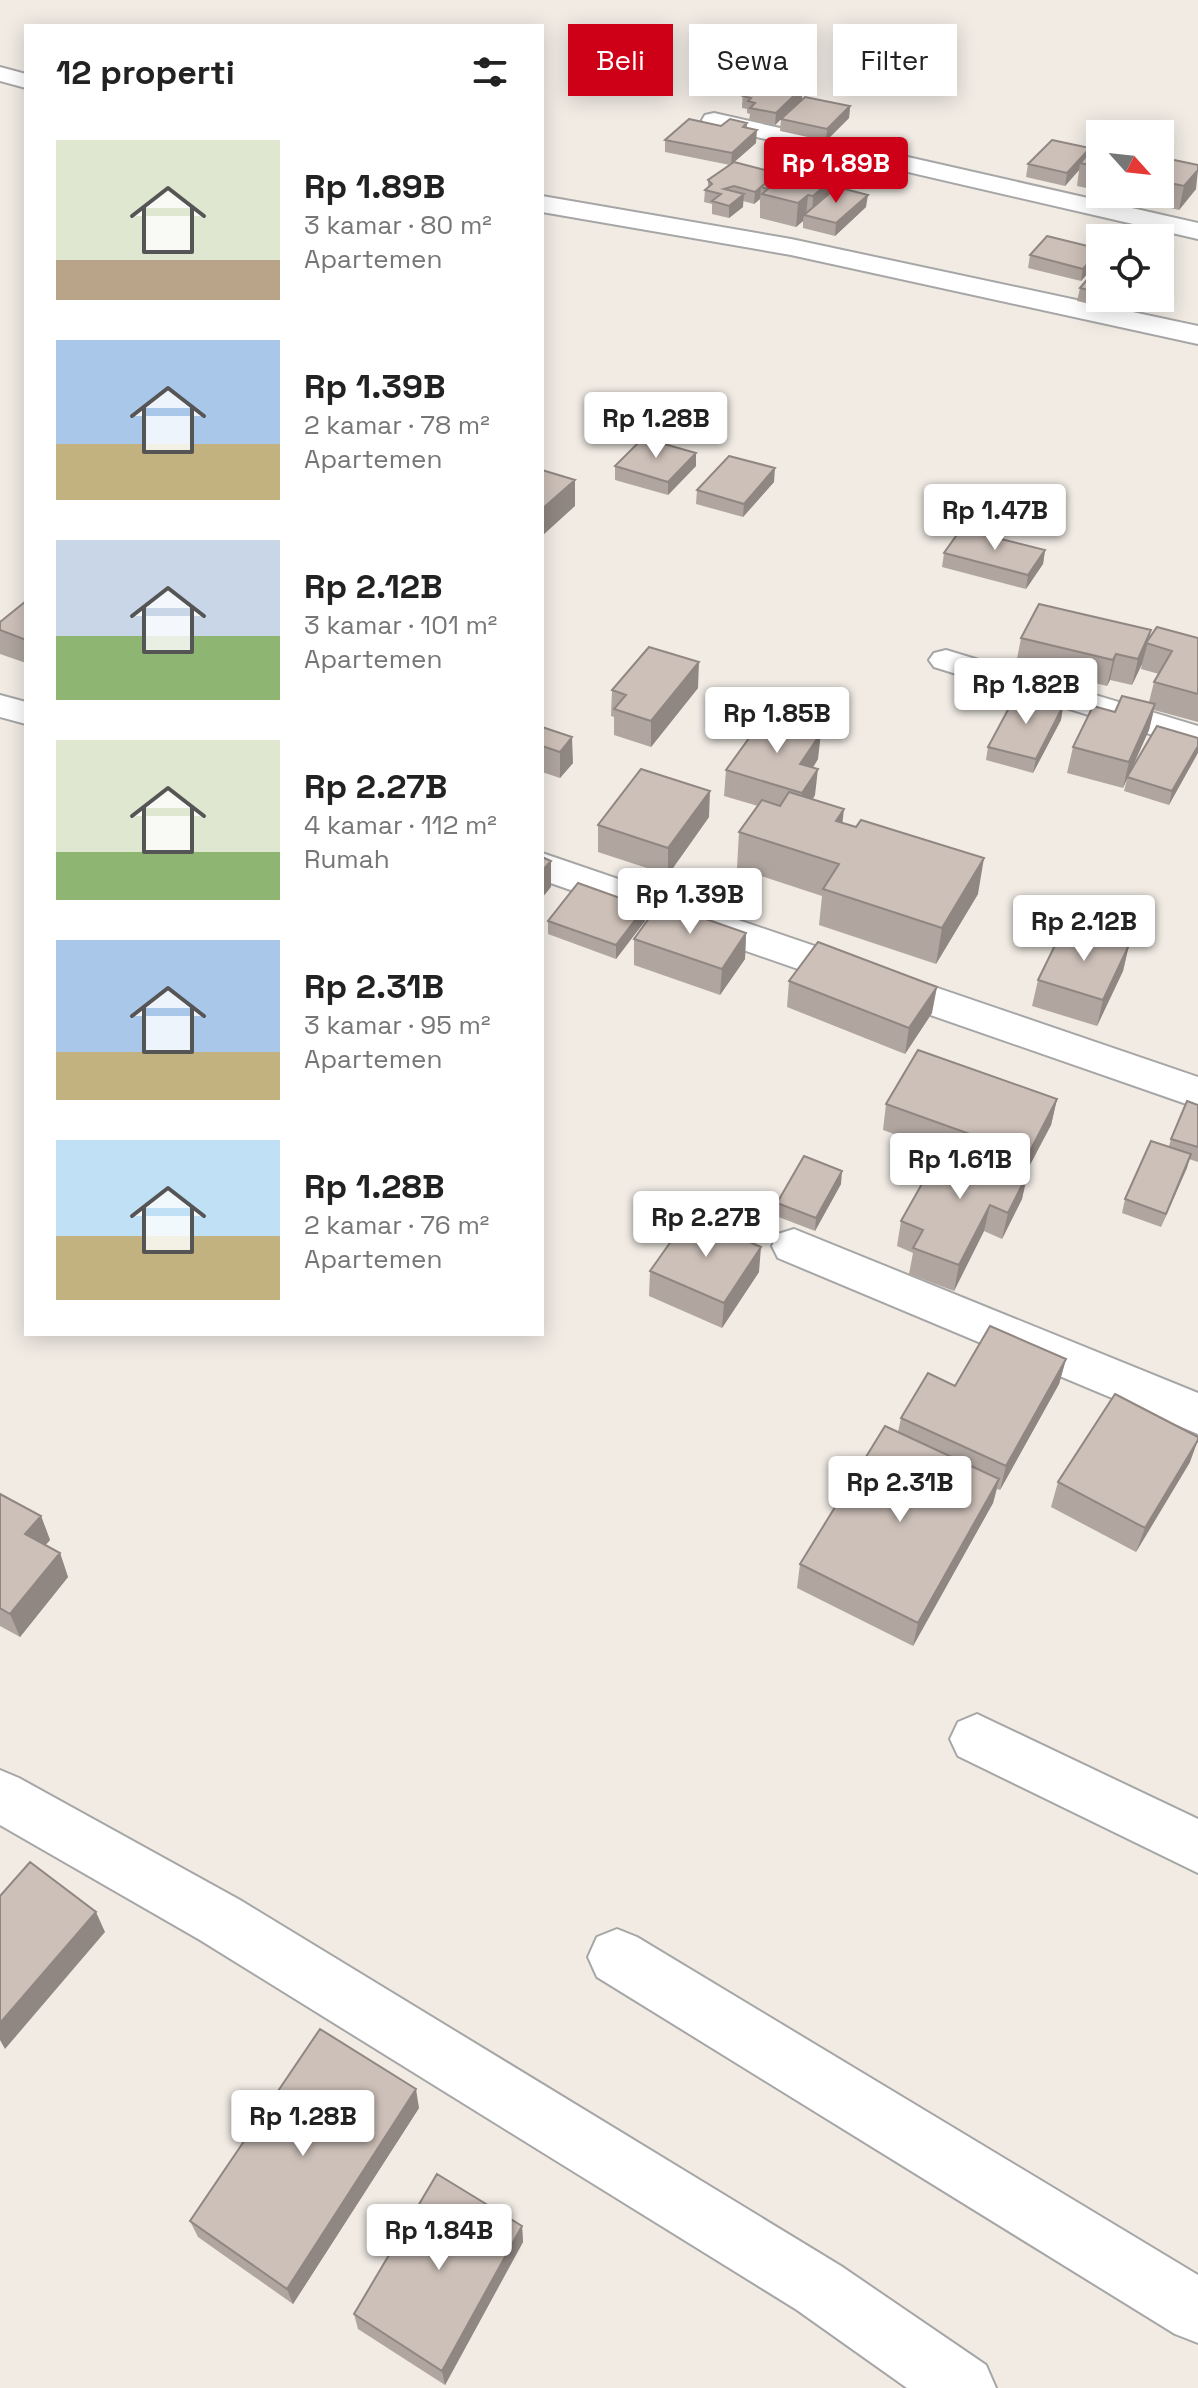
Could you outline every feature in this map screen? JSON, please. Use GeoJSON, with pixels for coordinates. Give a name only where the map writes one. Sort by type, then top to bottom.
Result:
{"type":"FeatureCollection","features":[{"type":"Feature","properties":{"kind":"street"},"geometry":{"type":"LineString","coordinates":[[0,74],[24,80]]}},
{"type":"Feature","properties":{"kind":"street"},"geometry":{"type":"LineString","coordinates":[[714,120],[1198,231]]}},
{"type":"Feature","properties":{"kind":"street"},"geometry":{"type":"LineString","coordinates":[[544,204],[791,247],[1198,335]]}},
{"type":"Feature","properties":{"kind":"street"},"geometry":{"type":"LineString","coordinates":[[946,660],[1198,738]]}},
{"type":"Feature","properties":{"kind":"street"},"geometry":{"type":"LineString","coordinates":[[0,706],[24,712]]}},
{"type":"Feature","properties":{"kind":"street"},"geometry":{"type":"LineString","coordinates":[[544,867],[1198,1093]]}},
{"type":"Feature","properties":{"kind":"street"},"geometry":{"type":"LineString","coordinates":[[794,1246],[1198,1414]]}},
{"type":"Feature","properties":{"kind":"street"},"geometry":{"type":"LineString","coordinates":[[977,1739],[1198,1847]]}},
{"type":"Feature","properties":{"kind":"street"},"geometry":{"type":"LineString","coordinates":[[0,1796],[220,1920],[819,2288],[963,2388]]}},
{"type":"Feature","properties":{"kind":"street"},"geometry":{"type":"LineString","coordinates":[[617,1957],[1198,2311]]}},
{"type":"Feature","properties":{"kind":"building"},"geometry":{"type":"Polygon","coordinates":[[[743,96],[794,96],[776,113],[750,108],[755,103],[748,101],[751,98],[743,96]]]}},
{"type":"Feature","properties":{"kind":"building"},"geometry":{"type":"Polygon","coordinates":[[[805,97],[850,106],[827,129],[781,119],[805,97]]]}},
{"type":"Feature","properties":{"kind":"building"},"geometry":{"type":"Polygon","coordinates":[[[689,119],[721,126],[730,119],[747,123],[743,127],[757,130],[732,153],[665,140],[689,119]]]}},
{"type":"Feature","properties":{"kind":"building"},"geometry":{"type":"Polygon","coordinates":[[[1052,140],[1086,147],[1086,152],[1067,173],[1028,164],[1052,140]]]}},
{"type":"Feature","properties":{"kind":"building"},"geometry":{"type":"Polygon","coordinates":[[[1174,160],[1198,165],[1198,170],[1184,186],[1174,184],[1174,160]]]}},
{"type":"Feature","properties":{"kind":"building"},"geometry":{"type":"Polygon","coordinates":[[[734,162],[777,173],[755,192],[734,186],[724,189],[744,194],[729,206],[712,201],[721,194],[705,190],[712,184],[708,180],[734,162]]]}},
{"type":"Feature","properties":{"kind":"building"},"geometry":{"type":"Polygon","coordinates":[[[795,165],[837,175],[813,196],[808,195],[798,203],[762,194],[768,189],[761,187],[786,166],[795,165]]]}},
{"type":"Feature","properties":{"kind":"building"},"geometry":{"type":"Polygon","coordinates":[[[837,187],[868,195],[836,223],[804,215],[837,187]]]}},
{"type":"Feature","properties":{"kind":"building"},"geometry":{"type":"Polygon","coordinates":[[[1047,236],[1086,246],[1086,265],[1083,269],[1030,255],[1047,236]]]}},
{"type":"Feature","properties":{"kind":"building"},"geometry":{"type":"Polygon","coordinates":[[[643,438],[696,453],[668,482],[615,466],[643,438]]]}},
{"type":"Feature","properties":{"kind":"building"},"geometry":{"type":"Polygon","coordinates":[[[729,456],[775,468],[744,504],[697,490],[729,456]]]}},
{"type":"Feature","properties":{"kind":"building"},"geometry":{"type":"Polygon","coordinates":[[[544,471],[575,480],[544,507],[544,471]]]}},
{"type":"Feature","properties":{"kind":"building"},"geometry":{"type":"Polygon","coordinates":[[[961,529],[1045,550],[1028,575],[944,553],[961,529]]]}},
{"type":"Feature","properties":{"kind":"building"},"geometry":{"type":"Polygon","coordinates":[[[24,603],[24,639],[0,630],[0,622],[24,603]]]}},
{"type":"Feature","properties":{"kind":"building"},"geometry":{"type":"Polygon","coordinates":[[[1039,604],[1151,630],[1138,659],[1116,654],[1113,660],[1021,638],[1039,604]]]}},
{"type":"Feature","properties":{"kind":"building"},"geometry":{"type":"Polygon","coordinates":[[[1157,627],[1198,638],[1198,694],[1154,682],[1172,651],[1146,643],[1157,627]]]}},
{"type":"Feature","properties":{"kind":"building"},"geometry":{"type":"Polygon","coordinates":[[[649,647],[699,662],[651,721],[614,709],[626,695],[612,690],[649,647]]]}},
{"type":"Feature","properties":{"kind":"building"},"geometry":{"type":"Polygon","coordinates":[[[1017,693],[1063,706],[1036,759],[988,747],[1017,693]]]}},
{"type":"Feature","properties":{"kind":"building"},"geometry":{"type":"Polygon","coordinates":[[[1122,696],[1155,704],[1129,762],[1073,747],[1093,706],[1115,712],[1122,696]]]}},
{"type":"Feature","properties":{"kind":"building"},"geometry":{"type":"Polygon","coordinates":[[[765,716],[821,733],[800,764],[818,769],[802,793],[726,770],[765,716]]]}},
{"type":"Feature","properties":{"kind":"building"},"geometry":{"type":"Polygon","coordinates":[[[1157,726],[1198,738],[1198,746],[1172,791],[1127,777],[1157,726]]]}},
{"type":"Feature","properties":{"kind":"building"},"geometry":{"type":"Polygon","coordinates":[[[544,728],[572,737],[560,752],[544,747],[544,728]]]}},
{"type":"Feature","properties":{"kind":"building"},"geometry":{"type":"Polygon","coordinates":[[[641,769],[710,791],[668,848],[598,825],[641,769]]]}},
{"type":"Feature","properties":{"kind":"building"},"geometry":{"type":"Polygon","coordinates":[[[789,792],[844,809],[836,821],[856,827],[861,820],[984,858],[942,928],[823,889],[839,864],[739,832],[762,800],[780,806],[789,792]]]}},
{"type":"Feature","properties":{"kind":"building"},"geometry":{"type":"Polygon","coordinates":[[[578,883],[645,907],[616,945],[548,921],[578,883]]]}},
{"type":"Feature","properties":{"kind":"building"},"geometry":{"type":"Polygon","coordinates":[[[660,903],[746,933],[722,969],[634,939],[660,903]]]}},
{"type":"Feature","properties":{"kind":"building"},"geometry":{"type":"Polygon","coordinates":[[[1065,925],[1129,945],[1103,1000],[1038,980],[1065,925]]]}},
{"type":"Feature","properties":{"kind":"building"},"geometry":{"type":"Polygon","coordinates":[[[818,942],[937,987],[909,1028],[789,981],[818,942]]]}},
{"type":"Feature","properties":{"kind":"building"},"geometry":{"type":"Polygon","coordinates":[[[918,1050],[1057,1099],[1028,1155],[886,1104],[918,1050]]]}},
{"type":"Feature","properties":{"kind":"building"},"geometry":{"type":"Polygon","coordinates":[[[1187,1101],[1198,1105],[1198,1147],[1171,1139],[1187,1101]]]}},
{"type":"Feature","properties":{"kind":"building"},"geometry":{"type":"Polygon","coordinates":[[[1151,1141],[1191,1154],[1166,1214],[1125,1199],[1151,1141]]]}},
{"type":"Feature","properties":{"kind":"building"},"geometry":{"type":"Polygon","coordinates":[[[945,1143],[1028,1173],[1008,1213],[990,1205],[959,1265],[913,1248],[923,1230],[901,1221],[945,1143]]]}},
{"type":"Feature","properties":{"kind":"building"},"geometry":{"type":"Polygon","coordinates":[[[804,1156],[842,1171],[816,1218],[777,1203],[804,1156]]]}},
{"type":"Feature","properties":{"kind":"building"},"geometry":{"type":"Polygon","coordinates":[[[689,1216],[761,1247],[724,1303],[650,1271],[689,1216]]]}},
{"type":"Feature","properties":{"kind":"building"},"geometry":{"type":"Polygon","coordinates":[[[990,1326],[1066,1359],[1006,1466],[901,1418],[928,1373],[955,1386],[990,1326]]]}},
{"type":"Feature","properties":{"kind":"building"},"geometry":{"type":"Polygon","coordinates":[[[1115,1394],[1198,1437],[1145,1528],[1058,1482],[1115,1394]]]}},
{"type":"Feature","properties":{"kind":"building"},"geometry":{"type":"Polygon","coordinates":[[[885,1426],[999,1479],[918,1623],[800,1564],[885,1426]]]}},
{"type":"Feature","properties":{"kind":"building"},"geometry":{"type":"Polygon","coordinates":[[[0,1494],[41,1516],[25,1534],[60,1553],[10,1614],[0,1608],[0,1494]]]}},
{"type":"Feature","properties":{"kind":"building"},"geometry":{"type":"Polygon","coordinates":[[[30,1862],[96,1912],[0,2023],[0,1896],[30,1862]]]}},
{"type":"Feature","properties":{"kind":"building"},"geometry":{"type":"Polygon","coordinates":[[[320,2029],[416,2089],[287,2289],[190,2221],[320,2029]]]}},
{"type":"Feature","properties":{"kind":"building"},"geometry":{"type":"Polygon","coordinates":[[[437,2174],[522,2226],[442,2371],[354,2314],[437,2174]]]}}]}
